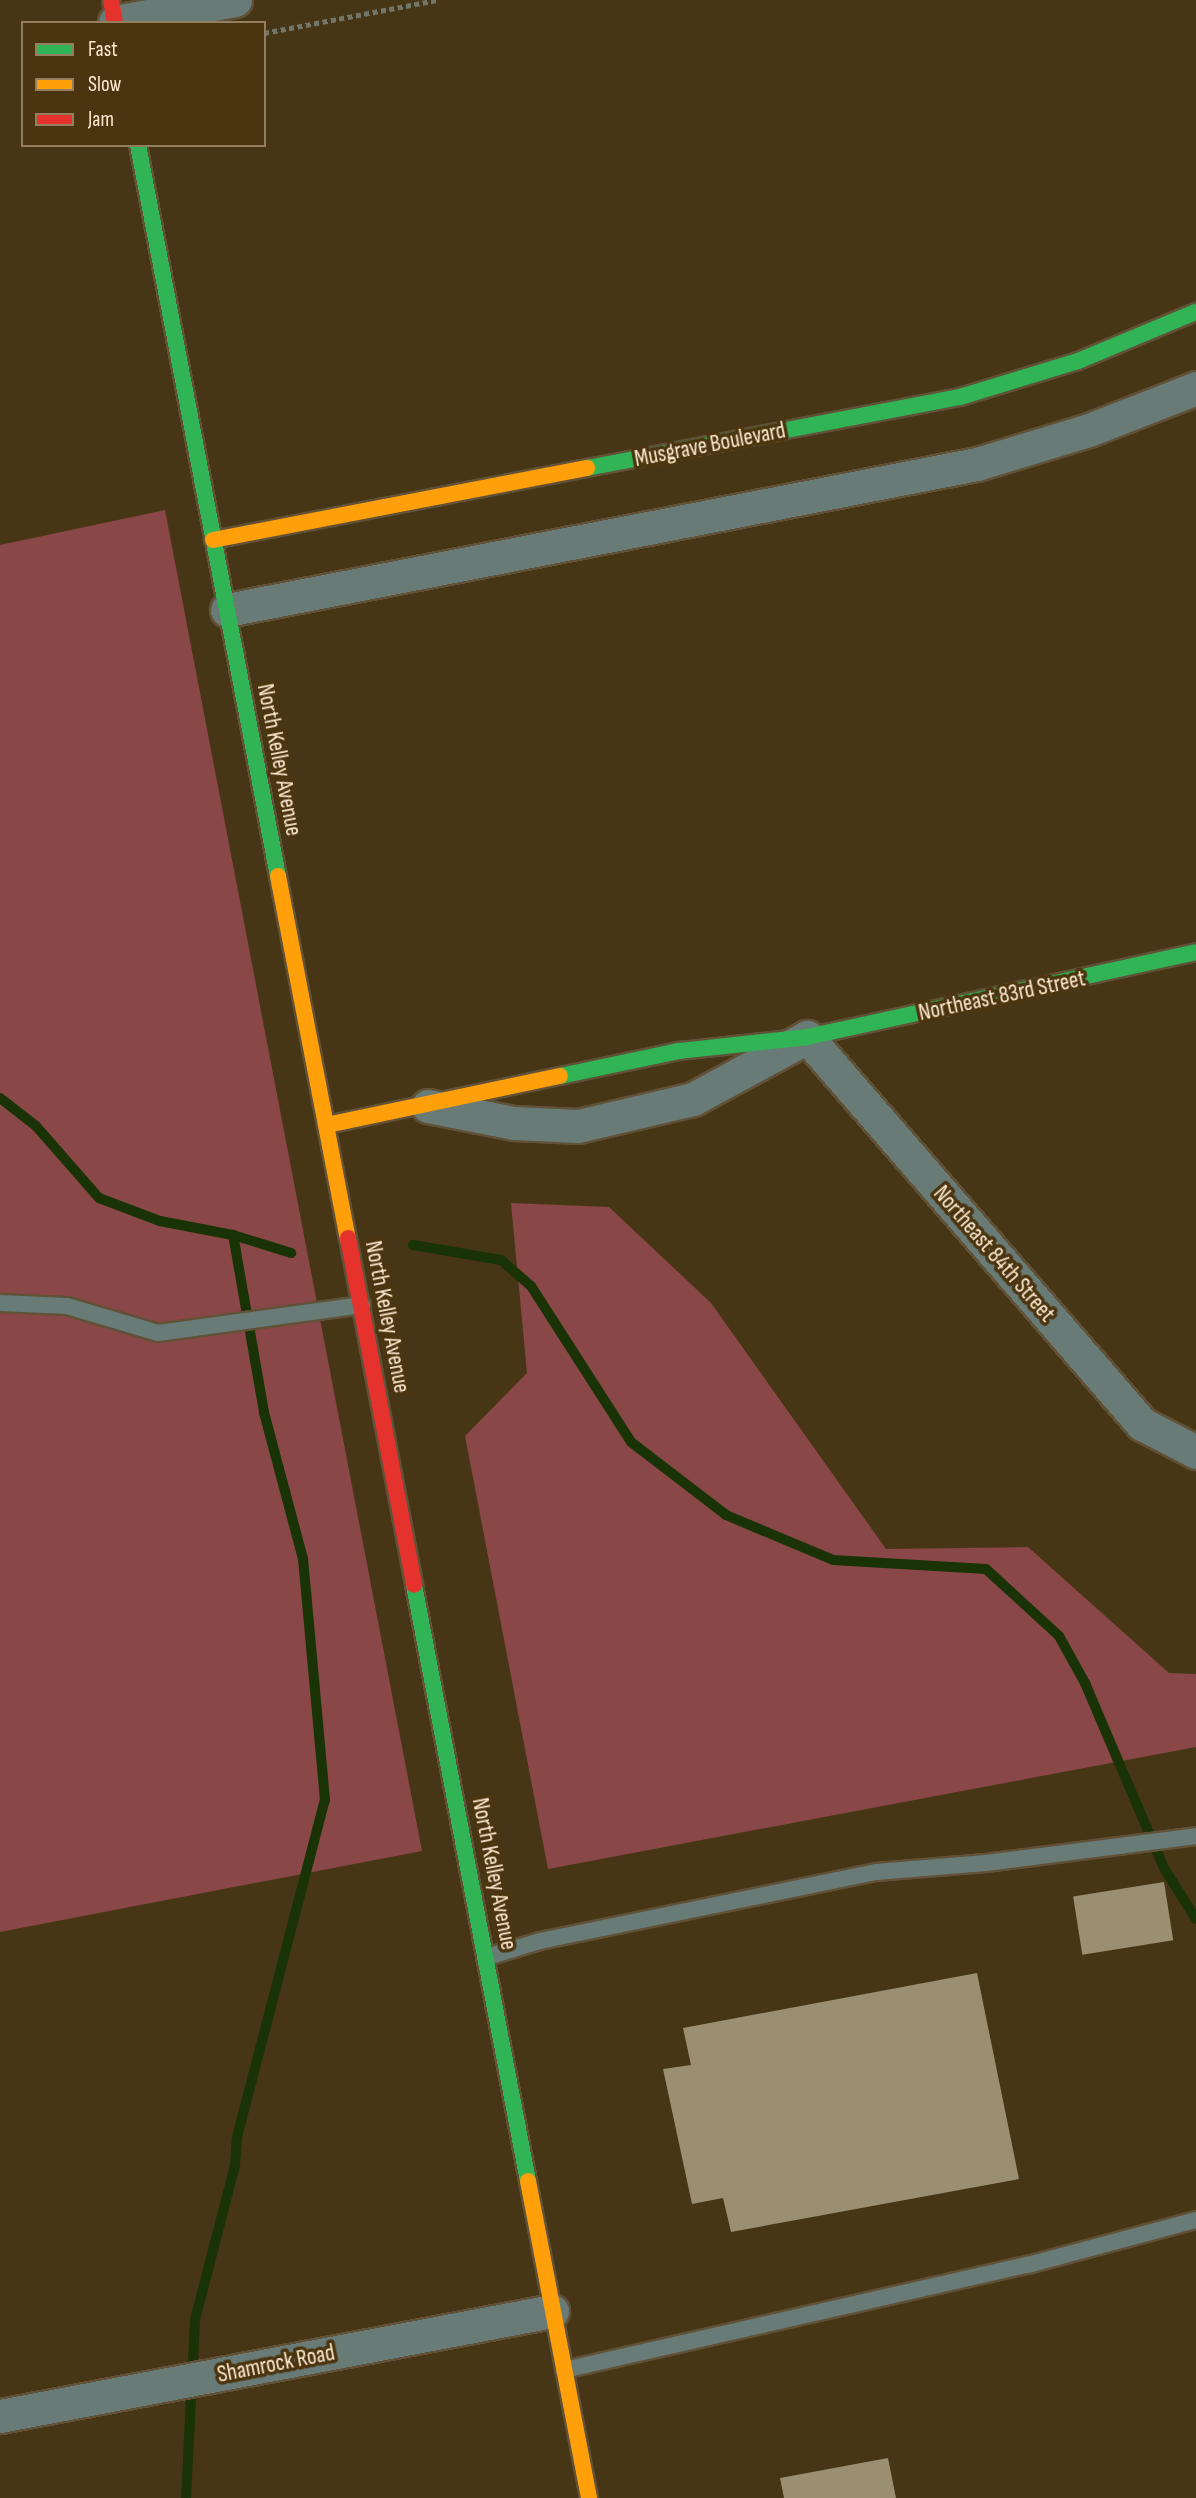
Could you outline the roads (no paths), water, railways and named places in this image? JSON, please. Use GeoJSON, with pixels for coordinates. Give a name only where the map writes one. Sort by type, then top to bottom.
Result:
{"type":"FeatureCollection","features":[{"type":"Feature","properties":{"kind":"main road"},"geometry":{"type":"LineString","coordinates":[[111,0],[115,21]]}},
{"type":"Feature","properties":{"kind":"main road","name":"North Kelley Avenue"},"geometry":{"type":"LineString","coordinates":[[138,147],[589,2498]]}},
{"type":"Feature","properties":{"kind":"main road","name":"Musgrave Boulevard"},"geometry":{"type":"LineString","coordinates":[[213,540],[960,397],[1079,361],[1196,312]]}},
{"type":"Feature","properties":{"kind":"main road","name":"Northeast 83rd Street"},"geometry":{"type":"LineString","coordinates":[[327,1125],[678,1051],[807,1037],[1196,952]]}},
{"type":"Feature","properties":{"kind":"street"},"geometry":{"type":"LineString","coordinates":[[120,21],[235,0]]}},
{"type":"Feature","properties":{"kind":"street"},"geometry":{"type":"LineString","coordinates":[[227,610],[977,464],[1089,430],[1196,388]]}},
{"type":"Feature","properties":{"kind":"street","name":"Northeast 83rd Street"},"geometry":{"type":"LineString","coordinates":[[425,1105],[514,1123],[578,1126],[693,1099],[807,1037]]}},
{"type":"Feature","properties":{"kind":"street","name":"Northeast 84th Street"},"geometry":{"type":"LineString","coordinates":[[807,1037],[1142,1424],[1196,1452]]}},
{"type":"Feature","properties":{"kind":"street","name":"Shamrock Road"},"geometry":{"type":"LineString","coordinates":[[0,2416],[552,2311]]}},
{"type":"Feature","properties":{"kind":"lane"},"geometry":{"type":"LineString","coordinates":[[0,1303],[67,1306],[158,1333],[362,1305]]}},
{"type":"Feature","properties":{"kind":"lane"},"geometry":{"type":"LineString","coordinates":[[487,1957],[560,1937],[876,1871],[986,1863],[1196,1836]]}},
{"type":"Feature","properties":{"kind":"lane"},"geometry":{"type":"LineString","coordinates":[[564,2370],[1028,2265],[1196,2220]]}},
{"type":"Feature","properties":{"kind":"waterway"},"geometry":{"type":"LineString","coordinates":[[0,1098],[36,1126],[99,1198],[160,1221],[233,1235],[291,1253]]}},
{"type":"Feature","properties":{"kind":"waterway"},"geometry":{"type":"LineString","coordinates":[[186,2498],[195,2320],[235,2165],[237,2137],[325,1800],[303,1559],[264,1412],[233,1235]]}},
{"type":"Feature","properties":{"kind":"waterway"},"geometry":{"type":"LineString","coordinates":[[413,1245],[501,1260],[531,1286],[631,1442],[726,1515],[833,1560],[986,1569],[1059,1636],[1085,1683],[1164,1868],[1196,1919]]}}]}
